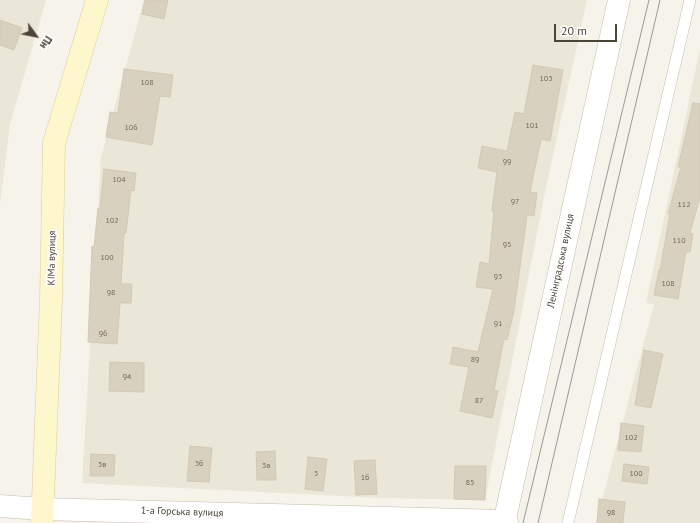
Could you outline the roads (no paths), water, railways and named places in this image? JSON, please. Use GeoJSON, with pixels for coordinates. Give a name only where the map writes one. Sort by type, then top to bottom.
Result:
{"type":"FeatureCollection","features":[{"type":"Feature","properties":{"kind":"street","name":"КІМа вулиця"},"geometry":{"type":"LineString","coordinates":[[41,516],[51,299],[54,143],[97,0]]}},
{"type":"Feature","properties":{"kind":"street","name":"Ленінградська вулиця"},"geometry":{"type":"LineString","coordinates":[[505,522],[619,0]]}},
{"type":"Feature","properties":{"kind":"street","name":"1-а Горська вулиця"},"geometry":{"type":"LineString","coordinates":[[0,506],[41,516],[505,522]]}},
{"type":"Feature","properties":{"kind":"lane"},"geometry":{"type":"LineString","coordinates":[[568,523],[690,0]]}},
{"type":"Feature","properties":{"kind":"tram line"},"geometry":{"type":"LineString","coordinates":[[523,523],[649,0]]}},
{"type":"Feature","properties":{"kind":"tram line"},"geometry":{"type":"LineString","coordinates":[[538,523],[660,0]]}}]}
